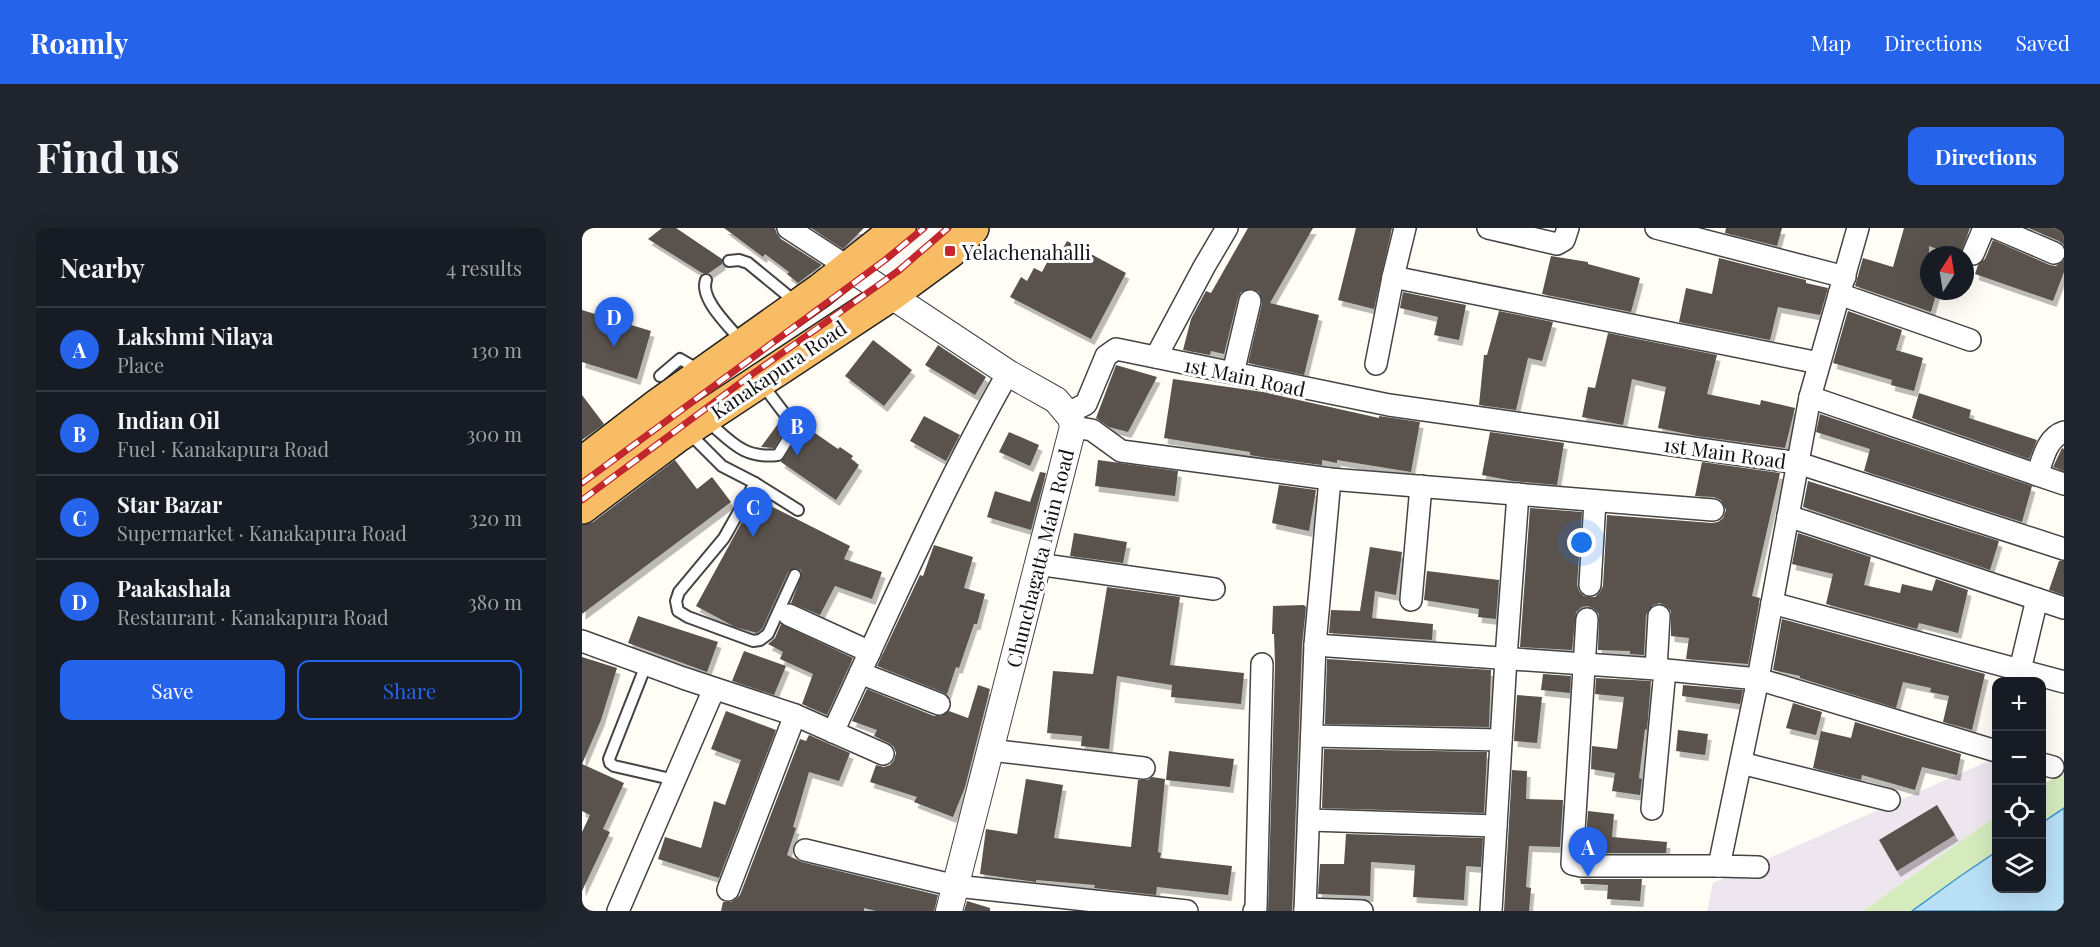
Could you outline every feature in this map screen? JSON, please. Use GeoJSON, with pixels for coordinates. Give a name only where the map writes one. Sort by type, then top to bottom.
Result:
{"type":"FeatureCollection","features":[{"type":"Feature","properties":{"kind":"highway","name":"Kanakapura Road"},"geometry":{"type":"LineString","coordinates":[[582,464],[800,305],[899,228]]}},
{"type":"Feature","properties":{"kind":"highway","name":"Kanakapura Road"},"geometry":{"type":"LineString","coordinates":[[582,507],[695,424],[890,295],[950,251],[972,228]]}},
{"type":"Feature","properties":{"kind":"street"},"geometry":{"type":"LineString","coordinates":[[788,228],[1008,372],[1056,400],[1070,420],[1092,430],[1121,451],[1330,479],[1713,510]]}},
{"type":"Feature","properties":{"kind":"street"},"geometry":{"type":"LineString","coordinates":[[1376,364],[1405,228]]}},
{"type":"Feature","properties":{"kind":"street"},"geometry":{"type":"LineString","coordinates":[[1488,228],[1557,244],[1564,240],[1568,228]]}},
{"type":"Feature","properties":{"kind":"street"},"geometry":{"type":"LineString","coordinates":[[1656,228],[1842,286],[1970,340]]}},
{"type":"Feature","properties":{"kind":"street"},"geometry":{"type":"LineString","coordinates":[[1858,228],[1809,397],[1798,463],[2064,549]]}},
{"type":"Feature","properties":{"kind":"street"},"geometry":{"type":"LineString","coordinates":[[1974,250],[1984,228]]}},
{"type":"Feature","properties":{"kind":"street"},"geometry":{"type":"LineString","coordinates":[[1996,228],[2054,253]]}},
{"type":"Feature","properties":{"kind":"street"},"geometry":{"type":"LineString","coordinates":[[1156,357],[1223,230]]}},
{"type":"Feature","properties":{"kind":"street"},"geometry":{"type":"LineString","coordinates":[[1393,277],[1819,363]]}},
{"type":"Feature","properties":{"kind":"street"},"geometry":{"type":"LineString","coordinates":[[1233,373],[1250,301]]}},
{"type":"Feature","properties":{"kind":"street","name":"1st Main Road"},"geometry":{"type":"LineString","coordinates":[[1070,420],[1086,404],[1106,356],[1116,349],[1389,405],[1798,463],[1758,680],[1719,866]]}},
{"type":"Feature","properties":{"kind":"street"},"geometry":{"type":"LineString","coordinates":[[834,732],[911,559],[966,447],[1008,372]]}},
{"type":"Feature","properties":{"kind":"street"},"geometry":{"type":"LineString","coordinates":[[1809,397],[2064,484]]}},
{"type":"Feature","properties":{"kind":"street","name":"Chunchagatta Main Road"},"geometry":{"type":"LineString","coordinates":[[949,911],[1037,564],[1070,420]]}},
{"type":"Feature","properties":{"kind":"street"},"geometry":{"type":"LineString","coordinates":[[2037,475],[2052,439],[2056,434],[2064,432]]}},
{"type":"Feature","properties":{"kind":"street"},"geometry":{"type":"LineString","coordinates":[[1330,479],[1315,645],[1305,910],[1362,911]]}},
{"type":"Feature","properties":{"kind":"street"},"geometry":{"type":"LineString","coordinates":[[1411,600],[1421,486]]}},
{"type":"Feature","properties":{"kind":"street"},"geometry":{"type":"LineString","coordinates":[[1491,911],[1518,494]]}},
{"type":"Feature","properties":{"kind":"street"},"geometry":{"type":"LineString","coordinates":[[1590,585],[1595,501]]}},
{"type":"Feature","properties":{"kind":"street"},"geometry":{"type":"LineString","coordinates":[[1788,516],[2064,608]]}},
{"type":"Feature","properties":{"kind":"street"},"geometry":{"type":"LineString","coordinates":[[1037,564],[1214,589]]}},
{"type":"Feature","properties":{"kind":"street"},"geometry":{"type":"LineString","coordinates":[[2020,670],[2037,599]]}},
{"type":"Feature","properties":{"kind":"street"},"geometry":{"type":"LineString","coordinates":[[1772,603],[2064,682]]}},
{"type":"Feature","properties":{"kind":"street"},"geometry":{"type":"LineString","coordinates":[[789,615],[870,651]]}},
{"type":"Feature","properties":{"kind":"street"},"geometry":{"type":"LineString","coordinates":[[1652,809],[1661,670],[1659,616]]}},
{"type":"Feature","properties":{"kind":"street"},"geometry":{"type":"LineString","coordinates":[[1587,619],[1572,864],[1581,866],[1758,867]]}},
{"type":"Feature","properties":{"kind":"street"},"geometry":{"type":"LineString","coordinates":[[582,641],[795,715],[883,754]]}},
{"type":"Feature","properties":{"kind":"street"},"geometry":{"type":"LineString","coordinates":[[1315,645],[1661,670],[1758,680],[1992,750]]}},
{"type":"Feature","properties":{"kind":"street"},"geometry":{"type":"LineString","coordinates":[[1254,911],[1256,908],[1262,664]]}},
{"type":"Feature","properties":{"kind":"street"},"geometry":{"type":"LineString","coordinates":[[860,674],[939,704]]}},
{"type":"Feature","properties":{"kind":"street"},"geometry":{"type":"LineString","coordinates":[[618,911],[714,688]]}},
{"type":"Feature","properties":{"kind":"street"},"geometry":{"type":"LineString","coordinates":[[728,890],[795,715]]}},
{"type":"Feature","properties":{"kind":"street"},"geometry":{"type":"LineString","coordinates":[[1312,736],[1501,740]]}},
{"type":"Feature","properties":{"kind":"street"},"geometry":{"type":"LineString","coordinates":[[990,750],[1144,768]]}},
{"type":"Feature","properties":{"kind":"street"},"geometry":{"type":"LineString","coordinates":[[1741,763],[1889,800]]}},
{"type":"Feature","properties":{"kind":"street"},"geometry":{"type":"LineString","coordinates":[[1310,820],[1496,826]]}},
{"type":"Feature","properties":{"kind":"street"},"geometry":{"type":"LineString","coordinates":[[805,850],[956,886],[1187,911]]}},
{"type":"Feature","properties":{"kind":"lane"},"geometry":{"type":"LineString","coordinates":[[729,261],[739,260],[748,263],[800,305]]}},
{"type":"Feature","properties":{"kind":"lane"},"geometry":{"type":"LineString","coordinates":[[706,280],[704,291],[708,300],[744,344]]}},
{"type":"Feature","properties":{"kind":"lane"},"geometry":{"type":"LineString","coordinates":[[660,376],[680,359],[705,373]]}},
{"type":"Feature","properties":{"kind":"lane"},"geometry":{"type":"LineString","coordinates":[[695,424],[744,451],[760,457],[778,456],[791,434],[787,417],[760,381]]}},
{"type":"Feature","properties":{"kind":"lane"},"geometry":{"type":"LineString","coordinates":[[695,424],[722,466],[755,483],[798,510]]}},
{"type":"Feature","properties":{"kind":"lane"},"geometry":{"type":"LineString","coordinates":[[755,483],[724,538],[679,592],[676,601],[678,611],[688,617],[753,641],[760,640],[768,634],[795,575]]}},
{"type":"Feature","properties":{"kind":"lane"},"geometry":{"type":"LineString","coordinates":[[646,664],[609,759],[610,763],[614,766],[675,780]]}},
{"type":"Feature","properties":{"kind":"shaded area"},"geometry":{"type":"Polygon","coordinates":[[[1992,759],[1992,819],[1863,911],[1707,911],[1713,883],[1992,759]]]}},
{"type":"Feature","properties":{"kind":"green space"},"geometry":{"type":"Polygon","coordinates":[[[2064,772],[2064,911],[1863,911],[1992,819],[1992,893],[2046,893],[2046,783],[2064,772]]]}},
{"type":"Feature","properties":{"kind":"water"},"geometry":{"type":"Polygon","coordinates":[[[2064,808],[2064,911],[1912,911],[1992,855],[1992,893],[2046,893],[2046,820],[2064,808]]]}},
{"type":"Feature","properties":{"kind":"building"},"geometry":{"type":"Polygon","coordinates":[[[662,228],[676,228],[722,259],[722,264],[709,273],[702,273],[648,239],[662,228]]]}},
{"type":"Feature","properties":{"kind":"building"},"geometry":{"type":"Polygon","coordinates":[[[724,228],[775,228],[781,239],[822,265],[798,283],[787,274],[789,272],[765,254],[763,257],[724,228]]]}},
{"type":"Feature","properties":{"kind":"building"},"geometry":{"type":"Polygon","coordinates":[[[811,228],[864,228],[843,249],[811,228]]]}},
{"type":"Feature","properties":{"kind":"building"},"geometry":{"type":"Polygon","coordinates":[[[1248,228],[1313,228],[1270,303],[1319,315],[1304,375],[1248,363],[1262,303],[1259,292],[1252,289],[1241,292],[1238,298],[1224,354],[1211,351],[1210,355],[1183,350],[1191,319],[1206,291],[1211,293],[1248,228]]]}},
{"type":"Feature","properties":{"kind":"building"},"geometry":{"type":"Polygon","coordinates":[[[1356,228],[1392,228],[1374,309],[1338,300],[1356,228]]]}},
{"type":"Feature","properties":{"kind":"building"},"geometry":{"type":"Polygon","coordinates":[[[1726,228],[1782,228],[1777,246],[1725,233],[1726,228]]]}},
{"type":"Feature","properties":{"kind":"building"},"geometry":{"type":"Polygon","coordinates":[[[1904,228],[1970,228],[1963,246],[1920,246],[1920,300],[1934,300],[1931,312],[1855,286],[1863,258],[1893,267],[1904,228]]]}},
{"type":"Feature","properties":{"kind":"building"},"geometry":{"type":"Polygon","coordinates":[[[2028,228],[2064,228],[2064,245],[2059,241],[2028,228]]]}},
{"type":"Feature","properties":{"kind":"building"},"geometry":{"type":"Polygon","coordinates":[[[1993,240],[2050,265],[2056,266],[2064,260],[2064,272],[2053,301],[1975,274],[1978,265],[1985,259],[1993,240]]]}},
{"type":"Feature","properties":{"kind":"building"},"geometry":{"type":"Polygon","coordinates":[[[1067,241],[1126,273],[1091,339],[1010,297],[1021,277],[1027,281],[1034,268],[1042,272],[1052,253],[1059,256],[1067,241]]]}},
{"type":"Feature","properties":{"kind":"building"},"geometry":{"type":"Polygon","coordinates":[[[1551,256],[1588,262],[1588,264],[1640,278],[1631,312],[1542,294],[1551,256]]]}},
{"type":"Feature","properties":{"kind":"building"},"geometry":{"type":"Polygon","coordinates":[[[1719,258],[1806,280],[1806,283],[1828,288],[1820,315],[1778,307],[1770,340],[1679,322],[1686,288],[1712,294],[1719,258]]]}},
{"type":"Feature","properties":{"kind":"building"},"geometry":{"type":"Polygon","coordinates":[[[1403,292],[1466,305],[1459,340],[1434,335],[1438,317],[1400,308],[1403,292]]]}},
{"type":"Feature","properties":{"kind":"building"},"geometry":{"type":"Polygon","coordinates":[[[582,310],[651,331],[637,379],[582,362],[582,310]]]}},
{"type":"Feature","properties":{"kind":"building"},"geometry":{"type":"Polygon","coordinates":[[[1499,311],[1553,322],[1542,361],[1528,358],[1516,410],[1479,405],[1484,355],[1487,355],[1499,311]]]}},
{"type":"Feature","properties":{"kind":"building"},"geometry":{"type":"Polygon","coordinates":[[[1848,311],[1902,330],[1896,350],[1923,358],[1914,391],[1891,385],[1892,380],[1833,363],[1848,311]]]}},
{"type":"Feature","properties":{"kind":"building"},"geometry":{"type":"Polygon","coordinates":[[[1608,333],[1717,355],[1707,394],[1760,405],[1761,400],[1795,408],[1785,448],[1697,436],[1658,428],[1666,387],[1632,379],[1623,425],[1582,417],[1588,387],[1595,388],[1608,333]]]}},
{"type":"Feature","properties":{"kind":"building"},"geometry":{"type":"Polygon","coordinates":[[[873,340],[912,370],[884,406],[845,376],[873,340]]]}},
{"type":"Feature","properties":{"kind":"building"},"geometry":{"type":"Polygon","coordinates":[[[938,345],[986,377],[975,395],[925,365],[938,345]]]}},
{"type":"Feature","properties":{"kind":"building"},"geometry":{"type":"Polygon","coordinates":[[[1116,365],[1157,377],[1128,432],[1109,427],[1096,418],[1116,365]]]}},
{"type":"Feature","properties":{"kind":"building"},"geometry":{"type":"Polygon","coordinates":[[[1173,379],[1263,392],[1379,418],[1379,416],[1420,422],[1411,472],[1337,460],[1337,463],[1322,460],[1322,465],[1267,458],[1250,455],[1250,452],[1164,438],[1173,379]]]}},
{"type":"Feature","properties":{"kind":"building"},"geometry":{"type":"Polygon","coordinates":[[[1919,393],[1971,410],[1969,418],[2037,440],[2029,459],[1912,418],[1919,393]]]}},
{"type":"Feature","properties":{"kind":"building"},"geometry":{"type":"Polygon","coordinates":[[[582,395],[604,424],[582,440],[582,395]]]}},
{"type":"Feature","properties":{"kind":"building"},"geometry":{"type":"Polygon","coordinates":[[[1820,414],[2032,486],[2022,522],[1864,471],[1870,449],[1816,432],[1820,414]]]}},
{"type":"Feature","properties":{"kind":"building"},"geometry":{"type":"Polygon","coordinates":[[[924,416],[960,435],[946,461],[910,441],[924,416]]]}},
{"type":"Feature","properties":{"kind":"building"},"geometry":{"type":"Polygon","coordinates":[[[795,419],[838,449],[840,447],[853,456],[851,459],[859,465],[836,500],[781,462],[798,436],[795,419]]]}},
{"type":"Feature","properties":{"kind":"building"},"geometry":{"type":"Polygon","coordinates":[[[780,421],[783,433],[774,448],[761,447],[780,421]]]}},
{"type":"Feature","properties":{"kind":"building"},"geometry":{"type":"Polygon","coordinates":[[[1009,432],[1039,445],[1030,466],[999,452],[1009,432]]]}},
{"type":"Feature","properties":{"kind":"building"},"geometry":{"type":"Polygon","coordinates":[[[1490,432],[1564,443],[1557,485],[1513,481],[1482,475],[1490,432]]]}},
{"type":"Feature","properties":{"kind":"building"},"geometry":{"type":"Polygon","coordinates":[[[2062,448],[2064,449],[2064,471],[2053,467],[2062,448]]]}},
{"type":"Feature","properties":{"kind":"building"},"geometry":{"type":"Polygon","coordinates":[[[675,460],[697,489],[712,477],[731,502],[582,614],[582,525],[593,522],[675,460]]]}},
{"type":"Feature","properties":{"kind":"building"},"geometry":{"type":"Polygon","coordinates":[[[1098,460],[1178,471],[1175,496],[1095,486],[1098,460]]]}},
{"type":"Feature","properties":{"kind":"building"},"geometry":{"type":"Polygon","coordinates":[[[1702,462],[1780,473],[1752,596],[1760,598],[1748,664],[1686,659],[1689,638],[1671,636],[1671,611],[1660,603],[1653,605],[1646,615],[1644,655],[1630,654],[1630,651],[1598,650],[1599,614],[1588,606],[1576,612],[1572,650],[1520,647],[1530,508],[1582,512],[1577,585],[1584,596],[1595,597],[1603,586],[1607,515],[1712,523],[1723,518],[1726,510],[1721,500],[1714,497],[1695,496],[1702,462]]]}},
{"type":"Feature","properties":{"kind":"building"},"geometry":{"type":"Polygon","coordinates":[[[1040,472],[1046,473],[1031,530],[987,517],[995,491],[1030,502],[1040,472]]]}},
{"type":"Feature","properties":{"kind":"building"},"geometry":{"type":"Polygon","coordinates":[[[1808,481],[1999,541],[1990,570],[1803,507],[1808,481]]]}},
{"type":"Feature","properties":{"kind":"building"},"geometry":{"type":"Polygon","coordinates":[[[1279,485],[1316,490],[1309,531],[1272,523],[1279,485]]]}},
{"type":"Feature","properties":{"kind":"building"},"geometry":{"type":"Polygon","coordinates":[[[755,498],[850,546],[844,559],[882,572],[872,599],[835,586],[820,615],[791,603],[802,575],[801,570],[795,568],[788,572],[762,629],[757,633],[735,627],[696,606],[755,498]]]}},
{"type":"Feature","properties":{"kind":"building"},"geometry":{"type":"Polygon","coordinates":[[[1074,533],[1127,542],[1123,563],[1070,556],[1074,533]]]}},
{"type":"Feature","properties":{"kind":"building"},"geometry":{"type":"Polygon","coordinates":[[[1798,533],[1871,557],[1864,585],[1900,593],[1902,584],[1932,591],[1936,579],[1968,590],[1958,633],[1919,623],[1917,629],[1826,604],[1833,574],[1792,564],[1798,533]]]}},
{"type":"Feature","properties":{"kind":"building"},"geometry":{"type":"Polygon","coordinates":[[[934,545],[973,557],[964,588],[985,594],[977,624],[974,624],[959,668],[956,667],[947,694],[877,666],[920,575],[923,576],[934,545]]]}},
{"type":"Feature","properties":{"kind":"building"},"geometry":{"type":"Polygon","coordinates":[[[1370,547],[1402,552],[1396,595],[1375,591],[1372,618],[1433,624],[1432,640],[1329,633],[1331,610],[1360,611],[1370,547]]]}},
{"type":"Feature","properties":{"kind":"building"},"geometry":{"type":"Polygon","coordinates":[[[2059,561],[2064,561],[2064,595],[2049,590],[2059,561]]]}},
{"type":"Feature","properties":{"kind":"building"},"geometry":{"type":"Polygon","coordinates":[[[1427,571],[1499,580],[1496,619],[1478,617],[1479,609],[1424,600],[1427,571]]]}},
{"type":"Feature","properties":{"kind":"building"},"geometry":{"type":"Polygon","coordinates":[[[1107,587],[1180,597],[1170,665],[1244,673],[1241,704],[1171,697],[1172,685],[1117,676],[1109,749],[1081,746],[1082,736],[1047,733],[1053,671],[1093,674],[1107,587]]]}},
{"type":"Feature","properties":{"kind":"building"},"geometry":{"type":"Polygon","coordinates":[[[1304,605],[1306,607],[1302,644],[1292,911],[1268,911],[1275,664],[1274,634],[1272,634],[1273,606],[1304,605]]]}},
{"type":"Feature","properties":{"kind":"building"},"geometry":{"type":"Polygon","coordinates":[[[638,616],[718,642],[707,672],[628,643],[638,616]]]}},
{"type":"Feature","properties":{"kind":"building"},"geometry":{"type":"Polygon","coordinates":[[[1782,619],[1985,674],[1972,730],[1943,722],[1949,696],[1930,692],[1931,688],[1903,682],[1896,708],[1800,678],[1800,676],[1773,670],[1782,619]]]}},
{"type":"Feature","properties":{"kind":"building"},"geometry":{"type":"Polygon","coordinates":[[[781,624],[853,658],[827,715],[802,704],[813,674],[780,659],[783,652],[768,644],[775,638],[781,624]]]}},
{"type":"Feature","properties":{"kind":"building"},"geometry":{"type":"Polygon","coordinates":[[[744,651],[786,666],[774,695],[732,681],[744,651]]]}},
{"type":"Feature","properties":{"kind":"building"},"geometry":{"type":"Polygon","coordinates":[[[582,657],[617,668],[601,720],[582,764],[582,657]]]}},
{"type":"Feature","properties":{"kind":"building"},"geometry":{"type":"Polygon","coordinates":[[[1327,659],[1491,670],[1489,727],[1325,724],[1327,659]]]}},
{"type":"Feature","properties":{"kind":"building"},"geometry":{"type":"Polygon","coordinates":[[[1543,674],[1571,676],[1570,693],[1541,690],[1543,674]]]}},
{"type":"Feature","properties":{"kind":"building"},"geometry":{"type":"Polygon","coordinates":[[[1596,678],[1651,681],[1647,730],[1645,729],[1639,778],[1642,779],[1640,795],[1612,791],[1615,773],[1591,769],[1592,746],[1617,749],[1624,697],[1595,694],[1596,678]]]}},
{"type":"Feature","properties":{"kind":"building"},"geometry":{"type":"Polygon","coordinates":[[[978,685],[990,689],[965,787],[953,817],[914,802],[917,797],[870,782],[876,765],[884,767],[890,765],[896,753],[894,747],[889,743],[874,736],[877,730],[852,721],[867,689],[934,716],[941,716],[949,711],[968,718],[978,685]]]}},
{"type":"Feature","properties":{"kind":"building"},"geometry":{"type":"Polygon","coordinates":[[[1683,685],[1743,690],[1740,704],[1682,696],[1683,685]]]}},
{"type":"Feature","properties":{"kind":"building"},"geometry":{"type":"Polygon","coordinates":[[[1517,695],[1542,697],[1537,743],[1514,741],[1517,695]]]}},
{"type":"Feature","properties":{"kind":"building"},"geometry":{"type":"Polygon","coordinates":[[[1793,703],[1822,712],[1816,735],[1786,728],[1793,703]]]}},
{"type":"Feature","properties":{"kind":"building"},"geometry":{"type":"Polygon","coordinates":[[[726,711],[776,730],[719,878],[658,859],[665,837],[701,848],[714,801],[725,805],[741,760],[711,749],[726,711]]]}},
{"type":"Feature","properties":{"kind":"building"},"geometry":{"type":"Polygon","coordinates":[[[1855,722],[1961,754],[1957,775],[1922,767],[1915,790],[1862,775],[1861,780],[1813,768],[1821,731],[1851,738],[1855,722]]]}},
{"type":"Feature","properties":{"kind":"building"},"geometry":{"type":"Polygon","coordinates":[[[1678,730],[1708,734],[1705,755],[1676,751],[1678,730]]]}},
{"type":"Feature","properties":{"kind":"building"},"geometry":{"type":"Polygon","coordinates":[[[809,735],[850,753],[839,781],[809,772],[787,855],[802,862],[938,895],[934,911],[876,911],[864,908],[864,911],[721,911],[723,902],[731,902],[740,895],[800,739],[806,741],[809,735]]]}},
{"type":"Feature","properties":{"kind":"building"},"geometry":{"type":"Polygon","coordinates":[[[1324,749],[1487,752],[1484,813],[1322,808],[1324,749]]]}},
{"type":"Feature","properties":{"kind":"building"},"geometry":{"type":"Polygon","coordinates":[[[1169,751],[1234,759],[1230,787],[1166,780],[1169,751]]]}},
{"type":"Feature","properties":{"kind":"building"},"geometry":{"type":"Polygon","coordinates":[[[582,764],[624,783],[603,829],[610,832],[582,891],[582,832],[590,815],[582,811],[582,764]]]}},
{"type":"Feature","properties":{"kind":"building"},"geometry":{"type":"Polygon","coordinates":[[[1512,770],[1527,771],[1526,799],[1563,800],[1560,847],[1529,846],[1526,887],[1531,888],[1529,911],[1504,911],[1512,770]]]}},
{"type":"Feature","properties":{"kind":"building"},"geometry":{"type":"Polygon","coordinates":[[[1152,777],[1165,779],[1158,852],[1161,853],[1160,858],[1232,866],[1228,895],[1157,887],[1156,895],[1094,888],[1095,885],[1036,880],[1036,882],[980,874],[986,829],[1017,834],[1026,779],[1063,785],[1054,838],[1131,847],[1138,780],[1148,780],[1152,777]]]}},
{"type":"Feature","properties":{"kind":"building"},"geometry":{"type":"Polygon","coordinates":[[[1937,805],[1955,835],[1897,871],[1879,840],[1937,805]]]}},
{"type":"Feature","properties":{"kind":"building"},"geometry":{"type":"Polygon","coordinates":[[[1588,811],[1614,814],[1612,837],[1667,842],[1666,853],[1585,853],[1588,811]]]}},
{"type":"Feature","properties":{"kind":"building"},"geometry":{"type":"Polygon","coordinates":[[[1346,834],[1483,838],[1481,867],[1466,866],[1464,900],[1413,897],[1415,865],[1371,862],[1370,896],[1318,894],[1320,864],[1344,864],[1346,834]]]}},
{"type":"Feature","properties":{"kind":"building"},"geometry":{"type":"Polygon","coordinates":[[[1580,879],[1642,879],[1640,901],[1607,899],[1608,885],[1581,884],[1580,879]]]}},
{"type":"Feature","properties":{"kind":"building"},"geometry":{"type":"Polygon","coordinates":[[[967,901],[990,908],[990,911],[964,911],[967,901]]]}},
{"type":"Feature","properties":{"kind":"railway"},"geometry":{"type":"LineString","coordinates":[[582,483],[885,260],[924,228]]}},
{"type":"Feature","properties":{"kind":"railway"},"geometry":{"type":"LineString","coordinates":[[582,500],[751,375],[897,272],[948,228]]}},
{"type":"Feature","properties":{"kind":"place","name":"Yelachenahalli"},"geometry":{"type":"Point","coordinates":[950,251]}},
{"type":"Feature","properties":{"kind":"place","name":"Paakashala"},"geometry":{"type":"Point","coordinates":[614,347]}},
{"type":"Feature","properties":{"kind":"place","name":"Indian Oil"},"geometry":{"type":"Point","coordinates":[797,456]}},
{"type":"Feature","properties":{"kind":"place","name":"Star Bazar"},"geometry":{"type":"Point","coordinates":[753,537]}},
{"type":"Feature","properties":{"kind":"place","name":"Lakshmi Nilaya"},"geometry":{"type":"Point","coordinates":[1588,877]}}]}
